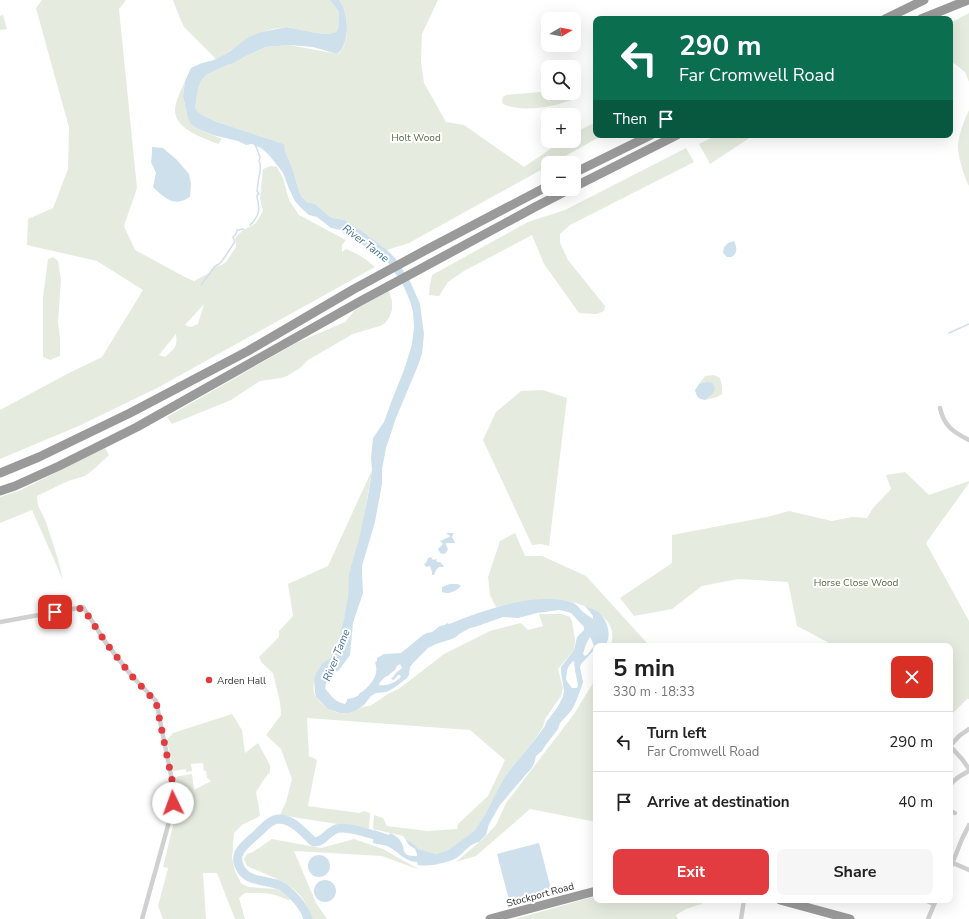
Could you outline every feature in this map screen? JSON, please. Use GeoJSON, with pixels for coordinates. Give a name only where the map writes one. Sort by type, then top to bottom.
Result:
{"type":"FeatureCollection","features":[{"type":"Feature","properties":{"kind":"highway"},"geometry":{"type":"LineString","coordinates":[[891,16],[924,0]]}},
{"type":"Feature","properties":{"kind":"highway"},"geometry":{"type":"LineString","coordinates":[[929,16],[968,0]]}},
{"type":"Feature","properties":{"kind":"highway"},"geometry":{"type":"LineString","coordinates":[[581,170],[645,138]]}},
{"type":"Feature","properties":{"kind":"highway"},"geometry":{"type":"LineString","coordinates":[[581,183],[671,138]]}},
{"type":"Feature","properties":{"kind":"highway"},"geometry":{"type":"LineString","coordinates":[[0,473],[46,454],[130,413],[248,351],[354,289],[541,190]]}},
{"type":"Feature","properties":{"kind":"highway"},"geometry":{"type":"LineString","coordinates":[[0,491],[15,486],[59,466],[137,427],[359,302],[557,196]]}},
{"type":"Feature","properties":{"kind":"highway","name":"Stockport Road"},"geometry":{"type":"LineString","coordinates":[[490,919],[593,892]]}},
{"type":"Feature","properties":{"kind":"highway"},"geometry":{"type":"LineString","coordinates":[[791,903],[850,919]]}},
{"type":"Feature","properties":{"kind":"street"},"geometry":{"type":"LineString","coordinates":[[940,408],[942,417],[949,427],[969,440]]}},
{"type":"Feature","properties":{"kind":"street"},"geometry":{"type":"LineString","coordinates":[[0,622],[83,608],[106,643],[131,675],[156,702],[172,780],[173,803],[142,919]]}},
{"type":"Feature","properties":{"kind":"street"},"geometry":{"type":"LineString","coordinates":[[953,743],[969,729]]}},
{"type":"Feature","properties":{"kind":"street"},"geometry":{"type":"LineString","coordinates":[[953,749],[969,770],[953,781]]}},
{"type":"Feature","properties":{"kind":"street"},"geometry":{"type":"LineString","coordinates":[[969,825],[953,863],[969,870]]}},
{"type":"Feature","properties":{"kind":"street"},"geometry":{"type":"LineString","coordinates":[[741,919],[744,903]]}},
{"type":"Feature","properties":{"kind":"street"},"geometry":{"type":"LineString","coordinates":[[928,919],[935,903]]}},
{"type":"Feature","properties":{"kind":"green space"},"geometry":{"type":"Polygon","coordinates":[[[42,0],[126,0],[119,9],[137,188],[124,226],[135,250],[194,281],[209,273],[213,267],[222,265],[226,262],[236,247],[235,238],[242,231],[256,223],[263,211],[260,199],[263,169],[271,166],[277,167],[283,178],[289,200],[299,215],[346,240],[342,245],[342,252],[346,249],[361,256],[375,267],[159,387],[81,425],[0,459],[0,410],[102,357],[143,290],[97,261],[27,245],[28,219],[53,208],[68,169],[69,127],[36,8],[42,0]],[[204,304],[185,325],[191,327],[198,324],[204,304]],[[176,334],[159,355],[165,357],[173,350],[176,345],[176,334]]]}},
{"type":"Feature","properties":{"kind":"green space"},"geometry":{"type":"Polygon","coordinates":[[[173,0],[330,0],[339,12],[339,26],[336,32],[328,34],[287,27],[261,32],[216,59],[184,27],[173,0]]]}},
{"type":"Feature","properties":{"kind":"green space","name":"Holt Wood"},"geometry":{"type":"Polygon","coordinates":[[[339,0],[438,0],[422,34],[421,61],[424,83],[446,122],[464,125],[524,167],[552,148],[580,148],[566,156],[541,156],[541,170],[409,243],[387,250],[345,220],[329,216],[315,204],[307,202],[302,197],[283,144],[217,122],[204,116],[195,108],[198,89],[201,81],[206,75],[266,47],[289,45],[338,54],[345,43],[347,35],[347,19],[339,0]]]}},
{"type":"Feature","properties":{"kind":"green space"},"geometry":{"type":"Polygon","coordinates":[[[969,13],[969,82],[965,72],[953,62],[953,21],[969,13]]]}},
{"type":"Feature","properties":{"kind":"green space"},"geometry":{"type":"Polygon","coordinates":[[[3,15],[7,29],[0,30],[0,16],[3,15]]]}},
{"type":"Feature","properties":{"kind":"green space"},"geometry":{"type":"Polygon","coordinates":[[[185,81],[183,96],[190,124],[222,139],[218,144],[185,128],[177,118],[175,111],[176,104],[185,81]]]}},
{"type":"Feature","properties":{"kind":"green space"},"geometry":{"type":"Polygon","coordinates":[[[541,92],[541,100],[570,100],[539,108],[519,108],[510,107],[503,104],[503,97],[506,95],[541,92]]]}},
{"type":"Feature","properties":{"kind":"green space"},"geometry":{"type":"Polygon","coordinates":[[[969,110],[969,186],[961,165],[958,143],[965,118],[969,110]]]}},
{"type":"Feature","properties":{"kind":"green space"},"geometry":{"type":"Polygon","coordinates":[[[593,124],[593,138],[598,138],[581,147],[581,130],[593,124]]]}},
{"type":"Feature","properties":{"kind":"green space"},"geometry":{"type":"Polygon","coordinates":[[[711,138],[749,138],[710,164],[699,144],[711,138]]]}},
{"type":"Feature","properties":{"kind":"green space"},"geometry":{"type":"Polygon","coordinates":[[[686,148],[694,162],[570,225],[560,234],[560,243],[568,260],[605,306],[604,311],[597,314],[579,313],[544,264],[532,235],[464,271],[448,282],[439,296],[429,295],[432,275],[528,222],[565,210],[686,148]]]}},
{"type":"Feature","properties":{"kind":"green space"},"geometry":{"type":"Polygon","coordinates":[[[53,257],[58,261],[61,280],[58,322],[60,356],[50,360],[43,357],[43,297],[48,259],[53,257]]]}},
{"type":"Feature","properties":{"kind":"green space"},"geometry":{"type":"Polygon","coordinates":[[[389,291],[392,301],[392,310],[389,318],[380,326],[353,334],[308,360],[300,368],[287,376],[260,381],[231,400],[172,424],[167,417],[296,343],[345,322],[355,310],[389,291]]]}},
{"type":"Feature","properties":{"kind":"green space"},"geometry":{"type":"Polygon","coordinates":[[[714,375],[720,378],[722,394],[705,400],[713,394],[699,384],[705,376],[714,375]]]}},
{"type":"Feature","properties":{"kind":"green space"},"geometry":{"type":"Polygon","coordinates":[[[543,390],[567,398],[549,546],[541,544],[532,545],[483,440],[496,412],[521,391],[543,390]]]}},
{"type":"Feature","properties":{"kind":"green space"},"geometry":{"type":"Polygon","coordinates":[[[105,448],[109,455],[85,476],[68,481],[37,496],[39,507],[46,522],[63,580],[32,510],[0,523],[0,497],[21,490],[105,448]]]}},
{"type":"Feature","properties":{"kind":"green space"},"geometry":{"type":"Polygon","coordinates":[[[372,470],[341,633],[330,657],[319,669],[313,688],[319,701],[329,709],[340,713],[349,713],[362,707],[370,706],[400,688],[444,654],[490,631],[521,623],[528,630],[543,626],[539,614],[562,614],[570,617],[572,621],[575,640],[574,650],[558,669],[563,688],[561,696],[545,719],[543,727],[533,742],[505,776],[485,816],[474,831],[448,850],[436,854],[419,849],[403,836],[373,829],[374,815],[383,818],[387,826],[427,831],[457,829],[458,824],[488,796],[505,760],[470,730],[307,718],[309,756],[317,760],[308,806],[359,813],[364,811],[370,813],[369,829],[280,815],[286,802],[292,779],[281,749],[266,735],[281,715],[280,702],[273,673],[262,663],[259,657],[279,637],[279,631],[293,616],[288,584],[328,566],[372,470]]]}},
{"type":"Feature","properties":{"kind":"green space","name":"Horse Close Wood"},"geometry":{"type":"Polygon","coordinates":[[[905,472],[929,495],[969,481],[926,543],[969,621],[969,699],[967,699],[953,713],[953,643],[829,643],[797,626],[788,582],[738,579],[702,586],[672,609],[634,616],[620,598],[672,563],[672,535],[767,517],[789,511],[832,521],[852,517],[867,518],[873,508],[891,489],[886,475],[905,472]]]}},
{"type":"Feature","properties":{"kind":"green space"},"geometry":{"type":"Polygon","coordinates":[[[515,533],[525,556],[542,556],[586,576],[647,643],[611,643],[612,631],[605,618],[591,609],[568,601],[556,600],[496,607],[490,595],[488,577],[500,541],[515,533]]]}},
{"type":"Feature","properties":{"kind":"green space"},"geometry":{"type":"Polygon","coordinates":[[[593,683],[593,821],[530,809],[476,856],[456,862],[483,839],[496,825],[506,803],[574,714],[593,683]]]}},
{"type":"Feature","properties":{"kind":"green space"},"geometry":{"type":"Polygon","coordinates":[[[232,714],[242,730],[245,753],[258,743],[270,765],[270,772],[256,792],[260,816],[242,825],[234,833],[232,858],[235,871],[241,883],[248,887],[276,889],[287,894],[291,899],[288,900],[267,894],[245,893],[239,898],[245,919],[235,919],[217,873],[203,873],[206,919],[163,919],[158,906],[168,868],[163,867],[177,809],[174,778],[192,774],[194,790],[211,781],[207,778],[203,763],[191,764],[192,771],[186,772],[186,769],[173,771],[167,740],[173,733],[232,714]]]}},
{"type":"Feature","properties":{"kind":"green space"},"geometry":{"type":"Polygon","coordinates":[[[272,839],[321,848],[354,839],[383,849],[420,870],[382,856],[294,851],[316,903],[327,919],[312,919],[308,907],[295,890],[277,879],[247,866],[244,859],[247,854],[253,852],[272,839]]]}},
{"type":"Feature","properties":{"kind":"green space"},"geometry":{"type":"Polygon","coordinates":[[[593,897],[593,903],[702,903],[686,909],[676,915],[678,919],[515,919],[593,897]]]}},
{"type":"Feature","properties":{"kind":"water"},"geometry":{"type":"Polygon","coordinates":[[[330,0],[339,0],[345,12],[346,19],[347,27],[345,43],[337,54],[313,47],[289,45],[266,47],[206,75],[201,81],[198,89],[195,108],[204,116],[217,122],[284,144],[285,151],[302,197],[307,202],[315,204],[329,216],[345,220],[387,250],[395,258],[410,281],[420,304],[424,334],[422,354],[396,418],[386,448],[382,469],[382,484],[375,522],[362,566],[363,593],[353,623],[350,655],[339,670],[330,675],[327,679],[325,688],[336,700],[345,704],[347,699],[357,696],[372,681],[376,675],[375,662],[377,661],[377,658],[384,654],[401,653],[423,635],[432,632],[447,623],[449,624],[493,608],[509,604],[542,599],[557,599],[571,602],[593,619],[593,616],[585,606],[597,611],[601,614],[608,626],[609,636],[606,643],[593,644],[590,637],[586,644],[583,654],[585,656],[593,647],[593,651],[581,664],[580,667],[583,682],[574,706],[560,723],[558,729],[542,751],[536,756],[531,769],[500,805],[489,824],[486,835],[479,842],[470,846],[458,857],[444,863],[433,865],[418,865],[417,862],[406,859],[387,846],[373,843],[374,830],[389,835],[390,833],[394,835],[401,842],[404,852],[410,856],[417,856],[417,854],[415,849],[409,845],[405,839],[419,849],[436,854],[448,850],[474,831],[485,815],[505,776],[545,726],[563,697],[564,691],[561,667],[574,650],[577,637],[584,630],[584,627],[571,613],[559,610],[537,613],[518,618],[503,617],[470,628],[452,639],[428,648],[410,667],[407,678],[386,692],[376,693],[371,696],[364,705],[355,711],[340,713],[328,709],[316,697],[314,680],[316,673],[323,663],[330,658],[339,639],[348,595],[349,574],[360,535],[368,496],[372,470],[371,458],[373,438],[384,422],[404,370],[412,344],[414,326],[413,312],[403,285],[385,258],[380,257],[370,249],[345,235],[340,230],[331,228],[317,217],[309,215],[301,208],[295,201],[283,173],[269,155],[261,148],[252,144],[246,145],[238,141],[213,135],[190,124],[183,96],[185,81],[191,68],[214,60],[230,51],[249,37],[261,32],[287,27],[328,34],[336,32],[339,26],[339,12],[330,0]],[[574,661],[567,670],[566,680],[572,688],[577,688],[578,685],[574,661]],[[400,664],[380,682],[379,685],[391,684],[401,677],[398,675],[394,680],[391,679],[402,668],[400,664]]]}},
{"type":"Feature","properties":{"kind":"water"},"geometry":{"type":"Polygon","coordinates":[[[152,147],[163,148],[177,160],[189,174],[191,184],[190,197],[177,202],[169,200],[153,187],[156,173],[151,162],[152,147]]]}},
{"type":"Feature","properties":{"kind":"water"},"geometry":{"type":"Polygon","coordinates":[[[734,241],[736,252],[733,256],[727,257],[723,253],[724,247],[728,243],[734,241]]]}},
{"type":"Feature","properties":{"kind":"water"},"geometry":{"type":"Polygon","coordinates":[[[707,382],[713,383],[715,389],[713,394],[705,400],[698,397],[695,390],[699,384],[707,382]]]}},
{"type":"Feature","properties":{"kind":"water"},"geometry":{"type":"Polygon","coordinates":[[[446,533],[454,533],[452,537],[455,543],[446,543],[448,549],[446,553],[443,554],[440,553],[438,549],[443,544],[440,541],[450,536],[446,533]]]}},
{"type":"Feature","properties":{"kind":"water"},"geometry":{"type":"Polygon","coordinates":[[[431,557],[433,560],[436,559],[437,562],[440,562],[444,566],[439,567],[434,575],[432,575],[430,566],[426,567],[424,564],[428,558],[431,557]]]}},
{"type":"Feature","properties":{"kind":"water"},"geometry":{"type":"Polygon","coordinates":[[[450,584],[458,584],[461,586],[452,592],[442,592],[442,587],[450,584]]]}},
{"type":"Feature","properties":{"kind":"water"},"geometry":{"type":"Polygon","coordinates":[[[539,843],[551,889],[509,900],[497,854],[539,843]]]}},
{"type":"Feature","properties":{"kind":"water"},"geometry":{"type":"Polygon","coordinates":[[[319,855],[327,858],[330,866],[327,874],[319,877],[311,874],[308,866],[311,858],[319,855]]]}},
{"type":"Feature","properties":{"kind":"water"},"geometry":{"type":"Polygon","coordinates":[[[325,880],[333,883],[336,891],[333,899],[325,902],[317,899],[314,891],[317,883],[325,880]]]}},
{"type":"Feature","properties":{"kind":"waterway"},"geometry":{"type":"LineString","coordinates":[[250,225],[256,219],[259,209],[257,195],[259,194],[257,191],[260,157],[255,144]]}},
{"type":"Feature","properties":{"kind":"waterway"},"geometry":{"type":"LineString","coordinates":[[201,285],[215,266],[222,261],[235,242],[233,237],[237,230],[244,229]]}},
{"type":"Feature","properties":{"kind":"waterway"},"geometry":{"type":"LineString","coordinates":[[949,333],[969,324]]}},
{"type":"Feature","properties":{"kind":"waterway","name":"River Tame"},"geometry":{"type":"LineString","coordinates":[[308,919],[304,909],[283,887],[245,875],[239,865],[238,855],[240,850],[270,822],[276,819],[285,820],[294,824],[314,842],[320,841],[338,828],[351,829],[385,839]]}},
{"type":"Feature","properties":{"kind":"place","name":"Arden Hall"},"geometry":{"type":"Point","coordinates":[209,680]}},
{"type":"Feature","properties":{"kind":"route"},"geometry":{"type":"LineString","coordinates":[[55,612],[83,608],[106,643],[131,675],[156,702],[172,780],[173,803]]}}]}
